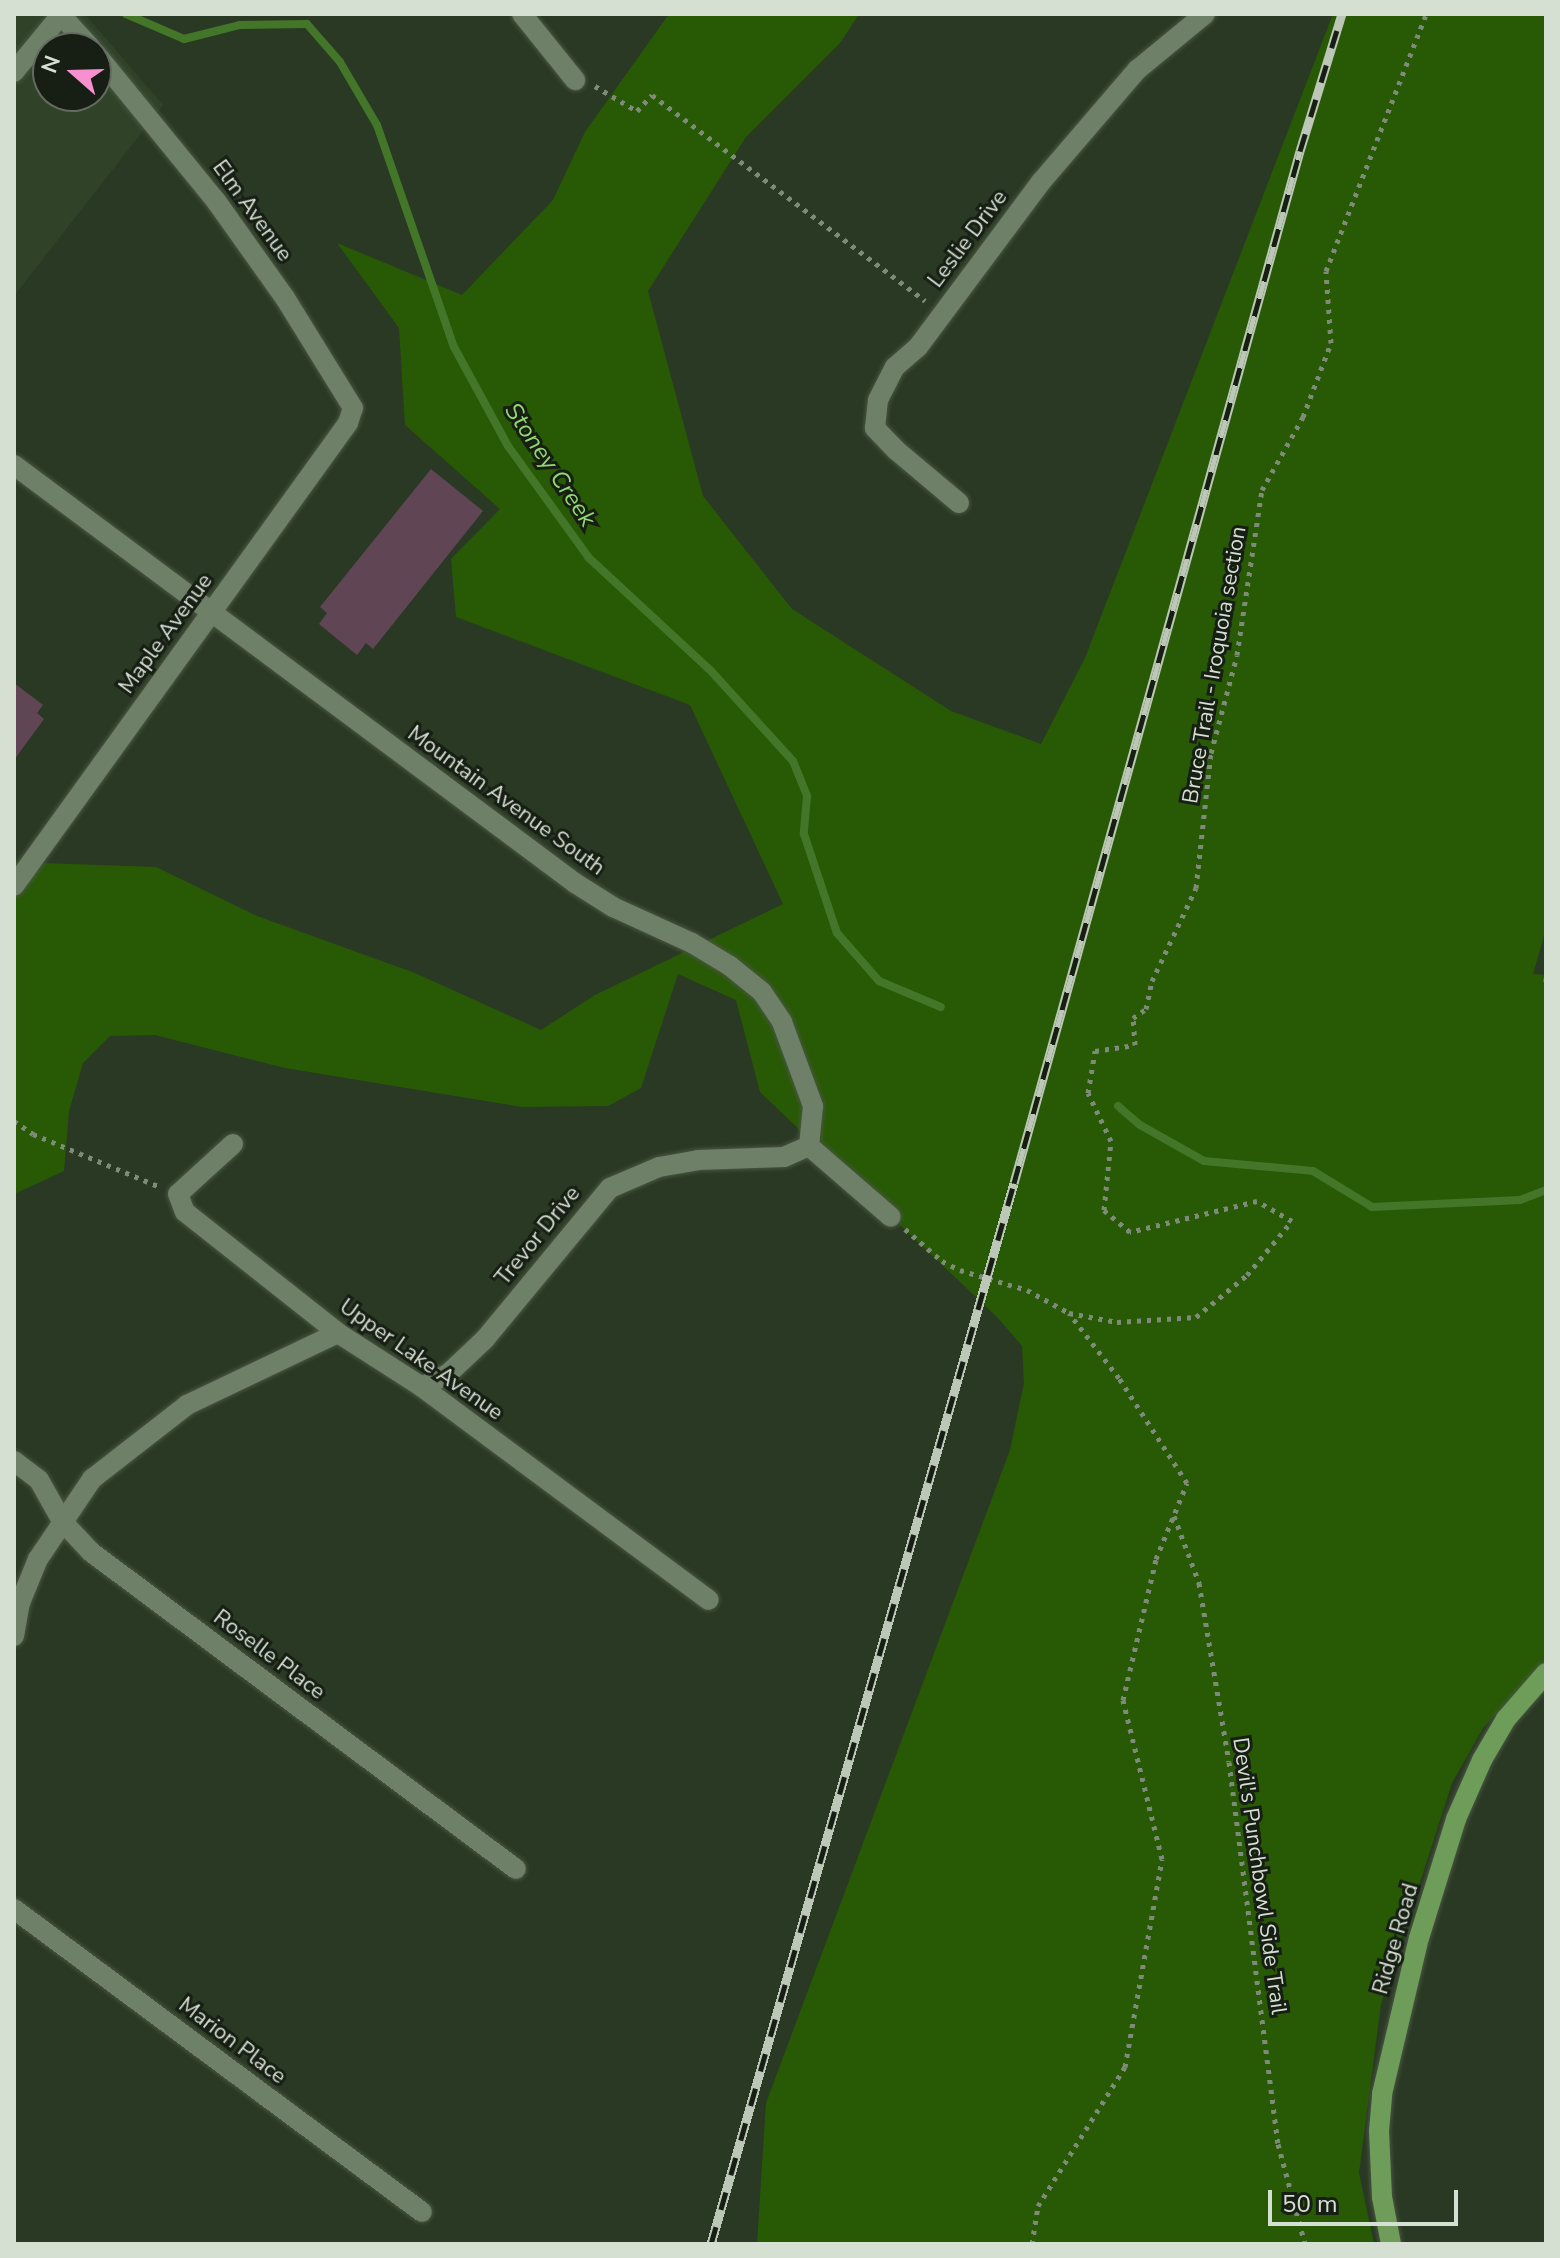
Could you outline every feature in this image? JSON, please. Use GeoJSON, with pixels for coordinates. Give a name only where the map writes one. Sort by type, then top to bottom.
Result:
{"type":"FeatureCollection","features":[{"type":"Feature","properties":{"kind":"main road","name":"Ridge Road"},"geometry":{"type":"LineString","coordinates":[[1391,2244],[1382,2197],[1379,2131],[1382,2094],[1419,1938],[1456,1819],[1482,1760],[1506,1719],[1546,1673]]}},
{"type":"Feature","properties":{"kind":"street"},"geometry":{"type":"LineString","coordinates":[[14,72],[60,14],[76,32]]}},
{"type":"Feature","properties":{"kind":"street"},"geometry":{"type":"LineString","coordinates":[[522,14],[575,80]]}},
{"type":"Feature","properties":{"kind":"street","name":"Leslie Drive"},"geometry":{"type":"LineString","coordinates":[[959,503],[897,451],[875,428],[878,400],[895,367],[918,347],[1041,182],[1099,113],[1137,70],[1205,14]]}},
{"type":"Feature","properties":{"kind":"street","name":"Elm Avenue"},"geometry":{"type":"LineString","coordinates":[[112,74],[216,201],[285,298],[353,408]]}},
{"type":"Feature","properties":{"kind":"street","name":"Maple Avenue"},"geometry":{"type":"LineString","coordinates":[[14,886],[348,423],[353,408]]}},
{"type":"Feature","properties":{"kind":"street","name":"Mountain Avenue South"},"geometry":{"type":"LineString","coordinates":[[14,465],[575,883],[613,907],[692,943],[730,966],[762,992],[782,1022],[813,1106],[809,1146]]}},
{"type":"Feature","properties":{"kind":"street"},"geometry":{"type":"LineString","coordinates":[[178,1194],[233,1144]]}},
{"type":"Feature","properties":{"kind":"street"},"geometry":{"type":"LineString","coordinates":[[809,1146],[891,1217]]}},
{"type":"Feature","properties":{"kind":"street","name":"Trevor Drive"},"geometry":{"type":"LineString","coordinates":[[422,1387],[449,1373],[485,1339],[610,1188],[659,1167],[698,1160],[784,1157],[809,1146]]}},
{"type":"Feature","properties":{"kind":"street","name":"Upper Lake Avenue"},"geometry":{"type":"LineString","coordinates":[[178,1194],[185,1212],[338,1333],[422,1387],[709,1600]]}},
{"type":"Feature","properties":{"kind":"street"},"geometry":{"type":"LineString","coordinates":[[14,1636],[20,1603],[38,1559],[92,1479],[187,1405],[338,1333]]}},
{"type":"Feature","properties":{"kind":"street","name":"Roselle Place"},"geometry":{"type":"LineString","coordinates":[[14,1461],[39,1480],[62,1521],[91,1552],[516,1869]]}},
{"type":"Feature","properties":{"kind":"street","name":"Marion Place"},"geometry":{"type":"LineString","coordinates":[[14,1909],[422,2212]]}},
{"type":"Feature","properties":{"kind":"path","name":"Bruce Trail - Iroquoia section"},"geometry":{"type":"LineString","coordinates":[[1069,1313],[1117,1322],[1196,1317],[1247,1275],[1292,1221],[1257,1201],[1130,1232],[1104,1210],[1111,1141],[1088,1093],[1095,1051],[1135,1045],[1133,1018],[1146,1009],[1152,981],[1196,888],[1211,753],[1237,655],[1262,490],[1303,417],[1331,343],[1326,271],[1426,14]]}},
{"type":"Feature","properties":{"kind":"path"},"geometry":{"type":"LineString","coordinates":[[575,80],[604,88],[637,111],[652,95],[942,314]]}},
{"type":"Feature","properties":{"kind":"path"},"geometry":{"type":"LineString","coordinates":[[14,1121],[33,1134],[178,1194]]}},
{"type":"Feature","properties":{"kind":"path"},"geometry":{"type":"LineString","coordinates":[[891,1217],[942,1261],[960,1270],[1027,1290],[1069,1313],[1119,1378],[1187,1483],[1156,1559],[1123,1700],[1162,1859],[1125,2067],[1038,2206],[1032,2244]]}},
{"type":"Feature","properties":{"kind":"path","name":"Devil's Punchbowl Side Trail"},"geometry":{"type":"LineString","coordinates":[[1174,1515],[1199,1583],[1229,1762],[1278,2144],[1305,2244]]}},
{"type":"Feature","properties":{"kind":"shaded area"},"geometry":{"type":"Polygon","coordinates":[[[14,14],[85,14],[100,32],[32,32],[32,112],[112,112],[112,46],[163,105],[14,296],[14,14]]]}},
{"type":"Feature","properties":{"kind":"green space"},"geometry":{"type":"Polygon","coordinates":[[[669,14],[859,14],[840,43],[746,137],[648,291],[703,496],[792,609],[951,711],[1041,744],[1085,658],[1333,14],[1546,14],[1546,929],[1533,974],[1546,975],[1546,1661],[1483,1728],[1452,1783],[1381,2004],[1359,2173],[1374,2244],[757,2244],[766,2103],[1010,1450],[1024,1383],[1022,1346],[997,1317],[760,1092],[736,1000],[678,974],[641,1088],[608,1106],[522,1107],[285,1068],[155,1035],[110,1036],[83,1063],[69,1111],[64,1171],[14,1194],[14,862],[156,867],[257,916],[415,973],[541,1030],[595,995],[783,904],[690,705],[456,617],[451,559],[500,509],[405,425],[399,328],[337,243],[462,295],[553,200],[585,132],[669,14]]]}},
{"type":"Feature","properties":{"kind":"building"},"geometry":{"type":"Polygon","coordinates":[[[431,469],[483,511],[373,649],[366,643],[357,655],[319,624],[327,613],[320,607],[431,469]]]}},
{"type":"Feature","properties":{"kind":"building"},"geometry":{"type":"Polygon","coordinates":[[[14,683],[43,705],[37,713],[44,719],[14,760],[14,683]]]}},
{"type":"Feature","properties":{"kind":"waterway","name":"Stoney Creek"},"geometry":{"type":"LineString","coordinates":[[126,14],[184,39],[240,25],[307,24],[340,62],[377,125],[454,347],[508,446],[589,558],[711,671],[793,761],[807,796],[804,834],[837,933],[879,981],[941,1007]]}},
{"type":"Feature","properties":{"kind":"waterway","name":"Stoney Creek"},"geometry":{"type":"LineString","coordinates":[[1118,1106],[1140,1125],[1204,1161],[1313,1171],[1372,1207],[1520,1200],[1546,1190]]}},
{"type":"Feature","properties":{"kind":"railway"},"geometry":{"type":"LineString","coordinates":[[711,2244],[1014,1183],[1300,151],[1342,14]]}}]}
